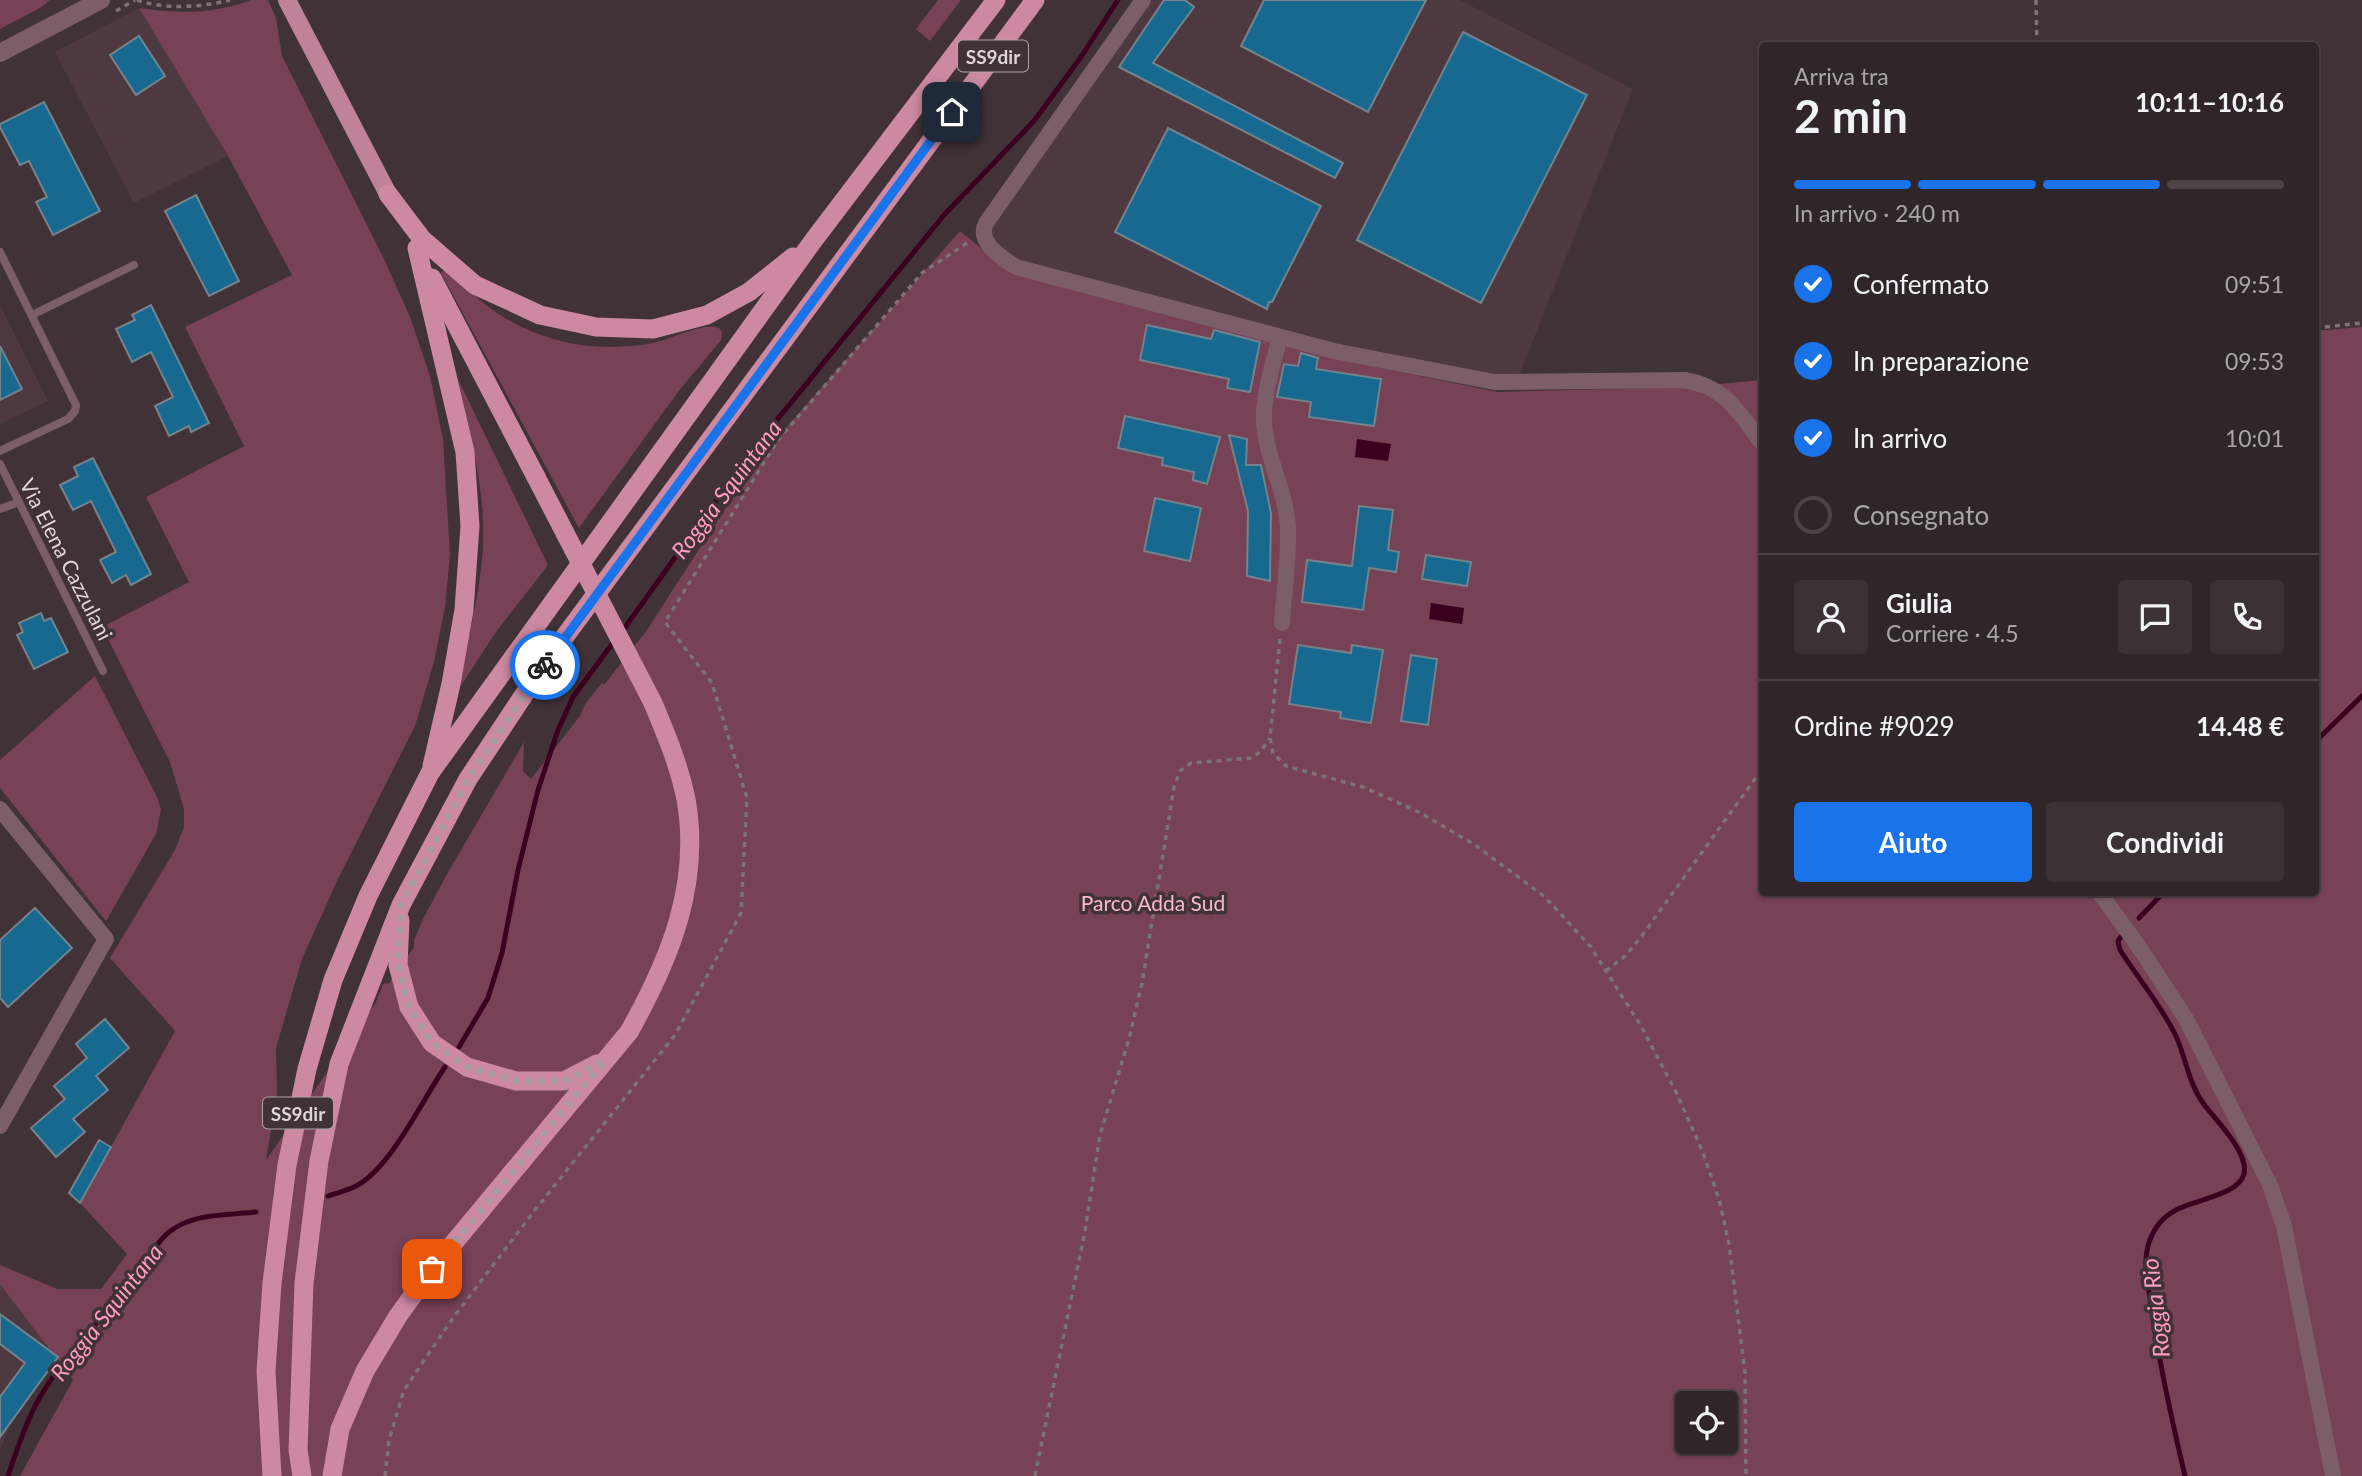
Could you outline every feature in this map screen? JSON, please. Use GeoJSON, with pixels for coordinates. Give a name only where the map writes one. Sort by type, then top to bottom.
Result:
{"type":"FeatureCollection","features":[{"type":"Feature","properties":{"kind":"highway","name":"SS9dir"},"geometry":{"type":"LineString","coordinates":[[272,1476],[266,1371],[272,1283],[287,1166],[307,1069],[333,980],[363,908],[430,774],[813,241],[996,0]]}},
{"type":"Feature","properties":{"kind":"highway","name":"SS9dir"},"geometry":{"type":"LineString","coordinates":[[302,1476],[298,1450],[304,1283],[318,1161],[339,1064],[401,905],[468,779],[543,666],[1035,0]]}},
{"type":"Feature","properties":{"kind":"highway"},"geometry":{"type":"LineString","coordinates":[[388,194],[422,239],[474,285],[540,315],[596,327],[653,329],[707,315],[750,292],[813,241]]}},
{"type":"Feature","properties":{"kind":"highway"},"geometry":{"type":"LineString","coordinates":[[332,1476],[340,1429],[365,1371],[398,1317],[432,1269],[629,1032],[670,953],[684,904],[691,847],[685,798],[671,748],[653,703],[388,194]]}},
{"type":"Feature","properties":{"kind":"highway"},"geometry":{"type":"LineString","coordinates":[[416,248],[465,452],[471,526],[464,611],[451,684],[430,774]]}},
{"type":"Feature","properties":{"kind":"highway"},"geometry":{"type":"LineString","coordinates":[[401,905],[398,965],[409,1007],[432,1043],[467,1067],[516,1081],[564,1081],[605,1060]]}},
{"type":"Feature","properties":{"kind":"main road"},"geometry":{"type":"LineString","coordinates":[[290,6],[388,194]]}},
{"type":"Feature","properties":{"kind":"street"},"geometry":{"type":"LineString","coordinates":[[0,53],[101,0]]}},
{"type":"Feature","properties":{"kind":"street"},"geometry":{"type":"LineString","coordinates":[[1143,0],[986,223],[984,233],[988,245],[998,256],[1016,267],[1334,351],[1494,382],[1701,382],[1727,398],[1759,439]]}},
{"type":"Feature","properties":{"kind":"street"},"geometry":{"type":"LineString","coordinates":[[1280,337],[1266,396],[1264,421],[1288,527],[1282,624]]}},
{"type":"Feature","properties":{"kind":"street"},"geometry":{"type":"LineString","coordinates":[[0,809],[106,939],[0,1126]]}},
{"type":"Feature","properties":{"kind":"street"},"geometry":{"type":"LineString","coordinates":[[2102,896],[2186,1019],[2270,1185],[2284,1226],[2333,1476]]}},
{"type":"Feature","properties":{"kind":"lane"},"geometry":{"type":"LineString","coordinates":[[0,252],[74,400],[75,411],[68,419],[0,452]]}},
{"type":"Feature","properties":{"kind":"lane"},"geometry":{"type":"LineString","coordinates":[[32,315],[134,265]]}},
{"type":"Feature","properties":{"kind":"lane","name":"Via Elena Cazzulani"},"geometry":{"type":"LineString","coordinates":[[0,464],[103,670]]}},
{"type":"Feature","properties":{"kind":"lane"},"geometry":{"type":"LineString","coordinates":[[0,509],[19,502]]}},
{"type":"Feature","properties":{"kind":"path"},"geometry":{"type":"LineString","coordinates":[[137,0],[167,6],[230,0]]}},
{"type":"Feature","properties":{"kind":"path"},"geometry":{"type":"LineString","coordinates":[[2036,0],[2037,42]]}},
{"type":"Feature","properties":{"kind":"path"},"geometry":{"type":"LineString","coordinates":[[2319,328],[2362,323]]}},
{"type":"Feature","properties":{"kind":"path"},"geometry":{"type":"LineString","coordinates":[[1282,624],[1270,738],[1273,753],[1286,766],[1363,787],[1419,812],[1475,845],[1545,897],[1590,946],[1642,1026],[1676,1091],[1702,1150],[1719,1199],[1729,1244],[1745,1373],[1746,1476]]}},
{"type":"Feature","properties":{"kind":"path"},"geometry":{"type":"LineString","coordinates":[[1035,1476],[1085,1231],[1100,1135],[1129,1039],[1142,983],[1174,787],[1180,771],[1191,763],[1252,758],[1270,738]]}},
{"type":"Feature","properties":{"kind":"path"},"geometry":{"type":"LineString","coordinates":[[1606,971],[1625,956],[1642,937],[1759,773]]}},
{"type":"Feature","properties":{"kind":"shaded area"},"geometry":{"type":"Polygon","coordinates":[[[1143,0],[1460,0],[1633,89],[1516,383],[1334,351],[998,256],[986,223],[1143,0]]]}},
{"type":"Feature","properties":{"kind":"shaded area"},"geometry":{"type":"Polygon","coordinates":[[[139,8],[228,156],[134,203],[55,52],[139,8]]]}},
{"type":"Feature","properties":{"kind":"shaded area"},"geometry":{"type":"Polygon","coordinates":[[[0,305],[48,401],[0,424],[0,305]]]}},
{"type":"Feature","properties":{"kind":"shaded area"},"geometry":{"type":"Polygon","coordinates":[[[1357,439],[1391,444],[1388,461],[1355,457],[1357,439]]]}},
{"type":"Feature","properties":{"kind":"shaded area"},"geometry":{"type":"Polygon","coordinates":[[[1431,603],[1464,608],[1462,624],[1429,619],[1431,603]]]}},
{"type":"Feature","properties":{"kind":"shaded area"},"geometry":{"type":"Polygon","coordinates":[[[0,1278],[58,1357],[11,1422],[0,1451],[0,1278]]]}},
{"type":"Feature","properties":{"kind":"green space"},"geometry":{"type":"Polygon","coordinates":[[[0,0],[50,0],[0,29],[0,0]]]}},
{"type":"Feature","properties":{"kind":"green space","name":"Parco Adda Sud"},"geometry":{"type":"Polygon","coordinates":[[[251,0],[268,0],[276,18],[282,56],[385,261],[410,317],[430,376],[443,439],[450,554],[445,607],[434,662],[415,726],[337,881],[302,959],[276,1048],[277,1093],[266,1160],[376,1002],[383,984],[389,983],[414,947],[414,940],[423,919],[447,874],[524,742],[523,771],[531,779],[580,716],[585,704],[602,683],[604,685],[647,630],[754,464],[960,231],[1009,271],[1333,358],[1497,392],[1686,387],[1759,380],[1759,896],[2319,896],[2319,331],[2362,327],[2362,1476],[20,1476],[73,1380],[0,1284],[0,1265],[57,1289],[101,1289],[127,1254],[80,1203],[175,1031],[110,958],[175,850],[184,827],[184,809],[170,762],[102,627],[189,582],[146,497],[244,446],[185,327],[292,275],[228,156],[139,8],[196,12],[251,0]]]}},
{"type":"Feature","properties":{"kind":"green space"},"geometry":{"type":"Polygon","coordinates":[[[938,0],[961,0],[930,41],[916,29],[938,0]]]}},
{"type":"Feature","properties":{"kind":"green space"},"geometry":{"type":"Polygon","coordinates":[[[447,268],[486,305],[502,316],[553,339],[590,346],[636,346],[698,328],[717,327],[721,331],[721,340],[678,392],[579,528],[441,273],[447,268]]]}},
{"type":"Feature","properties":{"kind":"green space"},"geometry":{"type":"Polygon","coordinates":[[[458,379],[548,565],[496,632],[454,696],[471,628],[483,536],[477,468],[458,379]]]}},
{"type":"Feature","properties":{"kind":"green space"},"geometry":{"type":"Polygon","coordinates":[[[95,676],[161,809],[156,834],[106,921],[0,788],[0,760],[95,676]]]}},
{"type":"Feature","properties":{"kind":"building"},"geometry":{"type":"Polygon","coordinates":[[[1164,0],[1185,0],[1194,7],[1153,63],[1343,163],[1335,178],[1119,67],[1164,0]]]}},
{"type":"Feature","properties":{"kind":"building"},"geometry":{"type":"Polygon","coordinates":[[[1264,0],[1426,0],[1368,112],[1241,46],[1264,0]]]}},
{"type":"Feature","properties":{"kind":"building"},"geometry":{"type":"Polygon","coordinates":[[[1463,32],[1587,95],[1481,303],[1357,240],[1463,32]]]}},
{"type":"Feature","properties":{"kind":"building"},"geometry":{"type":"Polygon","coordinates":[[[139,36],[165,76],[136,95],[110,55],[139,36]]]}},
{"type":"Feature","properties":{"kind":"building"},"geometry":{"type":"Polygon","coordinates":[[[44,102],[100,211],[53,235],[36,202],[47,197],[29,161],[20,165],[0,127],[0,124],[44,102]]]}},
{"type":"Feature","properties":{"kind":"building"},"geometry":{"type":"Polygon","coordinates":[[[1168,128],[1321,206],[1267,309],[1115,232],[1168,128]]]}},
{"type":"Feature","properties":{"kind":"building"},"geometry":{"type":"Polygon","coordinates":[[[196,195],[239,281],[209,296],[165,211],[196,195]]]}},
{"type":"Feature","properties":{"kind":"building"},"geometry":{"type":"Polygon","coordinates":[[[151,305],[209,423],[191,432],[189,426],[169,436],[155,406],[173,397],[151,352],[132,362],[116,329],[135,320],[132,315],[151,305]]]}},
{"type":"Feature","properties":{"kind":"building"},"geometry":{"type":"Polygon","coordinates":[[[1147,325],[1211,339],[1214,330],[1260,342],[1250,392],[1227,388],[1229,379],[1140,360],[1147,325]]]}},
{"type":"Feature","properties":{"kind":"building"},"geometry":{"type":"Polygon","coordinates":[[[0,346],[22,389],[0,400],[0,346]]]}},
{"type":"Feature","properties":{"kind":"building"},"geometry":{"type":"Polygon","coordinates":[[[1301,353],[1318,358],[1316,369],[1381,379],[1374,426],[1309,417],[1311,402],[1277,397],[1284,364],[1298,366],[1301,353]]]}},
{"type":"Feature","properties":{"kind":"building"},"geometry":{"type":"Polygon","coordinates":[[[1125,416],[1220,437],[1207,484],[1193,480],[1194,472],[1162,465],[1163,458],[1118,448],[1125,416]]]}},
{"type":"Feature","properties":{"kind":"building"},"geometry":{"type":"Polygon","coordinates":[[[1229,435],[1247,439],[1246,465],[1261,465],[1271,513],[1270,581],[1247,576],[1248,511],[1229,435]]]}},
{"type":"Feature","properties":{"kind":"building"},"geometry":{"type":"Polygon","coordinates":[[[93,458],[151,574],[131,585],[126,575],[112,583],[100,560],[116,552],[91,501],[73,510],[60,485],[78,476],[74,467],[93,458]]]}},
{"type":"Feature","properties":{"kind":"building"},"geometry":{"type":"Polygon","coordinates":[[[1155,498],[1201,508],[1190,561],[1144,551],[1155,498]]]}},
{"type":"Feature","properties":{"kind":"building"},"geometry":{"type":"Polygon","coordinates":[[[1359,506],[1393,510],[1388,550],[1399,552],[1396,572],[1369,568],[1363,610],[1302,602],[1307,560],[1352,566],[1359,506]]]}},
{"type":"Feature","properties":{"kind":"building"},"geometry":{"type":"Polygon","coordinates":[[[1426,555],[1471,562],[1467,586],[1422,579],[1426,555]]]}},
{"type":"Feature","properties":{"kind":"building"},"geometry":{"type":"Polygon","coordinates":[[[41,613],[44,621],[51,618],[68,652],[34,669],[17,635],[23,632],[19,623],[41,613]]]}},
{"type":"Feature","properties":{"kind":"building"},"geometry":{"type":"Polygon","coordinates":[[[1298,645],[1351,653],[1352,645],[1383,650],[1371,723],[1340,718],[1341,712],[1289,704],[1298,645]]]}},
{"type":"Feature","properties":{"kind":"building"},"geometry":{"type":"Polygon","coordinates":[[[1411,655],[1437,659],[1428,725],[1401,721],[1411,655]]]}},
{"type":"Feature","properties":{"kind":"building"},"geometry":{"type":"Polygon","coordinates":[[[35,908],[72,948],[8,1007],[0,998],[0,940],[35,908]]]}},
{"type":"Feature","properties":{"kind":"building"},"geometry":{"type":"Polygon","coordinates":[[[105,1019],[129,1048],[96,1076],[108,1090],[73,1119],[85,1132],[56,1157],[31,1128],[65,1099],[54,1086],[87,1058],[76,1044],[105,1019]]]}},
{"type":"Feature","properties":{"kind":"building"},"geometry":{"type":"Polygon","coordinates":[[[99,1140],[111,1147],[80,1203],[69,1193],[99,1140]]]}},
{"type":"Feature","properties":{"kind":"building"},"geometry":{"type":"Polygon","coordinates":[[[0,1314],[58,1357],[0,1437],[0,1397],[25,1363],[0,1344],[0,1314]]]}},
{"type":"Feature","properties":{"kind":"waterway","name":"Roggia Squintana"},"geometry":{"type":"LineString","coordinates":[[621,633],[750,453],[944,215],[1034,121],[1081,57],[1118,0]]}},
{"type":"Feature","properties":{"kind":"waterway","name":"Roggia Squintana"},"geometry":{"type":"LineString","coordinates":[[459,1047],[488,998],[502,953],[518,870],[538,790],[558,730],[573,697],[615,640]]}},
{"type":"Feature","properties":{"kind":"waterway","name":"Roggia Rio"},"geometry":{"type":"LineString","coordinates":[[2319,738],[2362,696]]}},
{"type":"Feature","properties":{"kind":"waterway","name":"Roggia Rio"},"geometry":{"type":"LineString","coordinates":[[2139,918],[2160,896]]}},
{"type":"Feature","properties":{"kind":"waterway","name":"Roggia Rio"},"geometry":{"type":"LineString","coordinates":[[2123,934],[2118,941],[2120,950],[2169,1023],[2198,1095],[2237,1147],[2244,1165],[2244,1174],[2234,1187],[2184,1206],[2166,1217],[2155,1230],[2147,1253],[2146,1273],[2157,1344],[2185,1476]]}},
{"type":"Feature","properties":{"kind":"waterway","name":"Roggia Squintana"},"geometry":{"type":"LineString","coordinates":[[328,1196],[354,1187],[380,1166],[445,1067]]}},
{"type":"Feature","properties":{"kind":"waterway","name":"Roggia Squintana"},"geometry":{"type":"LineString","coordinates":[[8,1476],[27,1423],[45,1388],[137,1275],[164,1236],[178,1226],[200,1218],[256,1212]]}},
{"type":"Feature","properties":{"kind":"way so far"},"geometry":{"type":"LineString","coordinates":[[432,1269],[605,1060],[564,1081],[516,1081],[467,1067],[432,1043],[409,1007],[398,965],[401,905],[468,779],[545,665]]}},
{"type":"Feature","properties":{"kind":"route"},"geometry":{"type":"LineString","coordinates":[[545,665],[952,112]]}}]}
